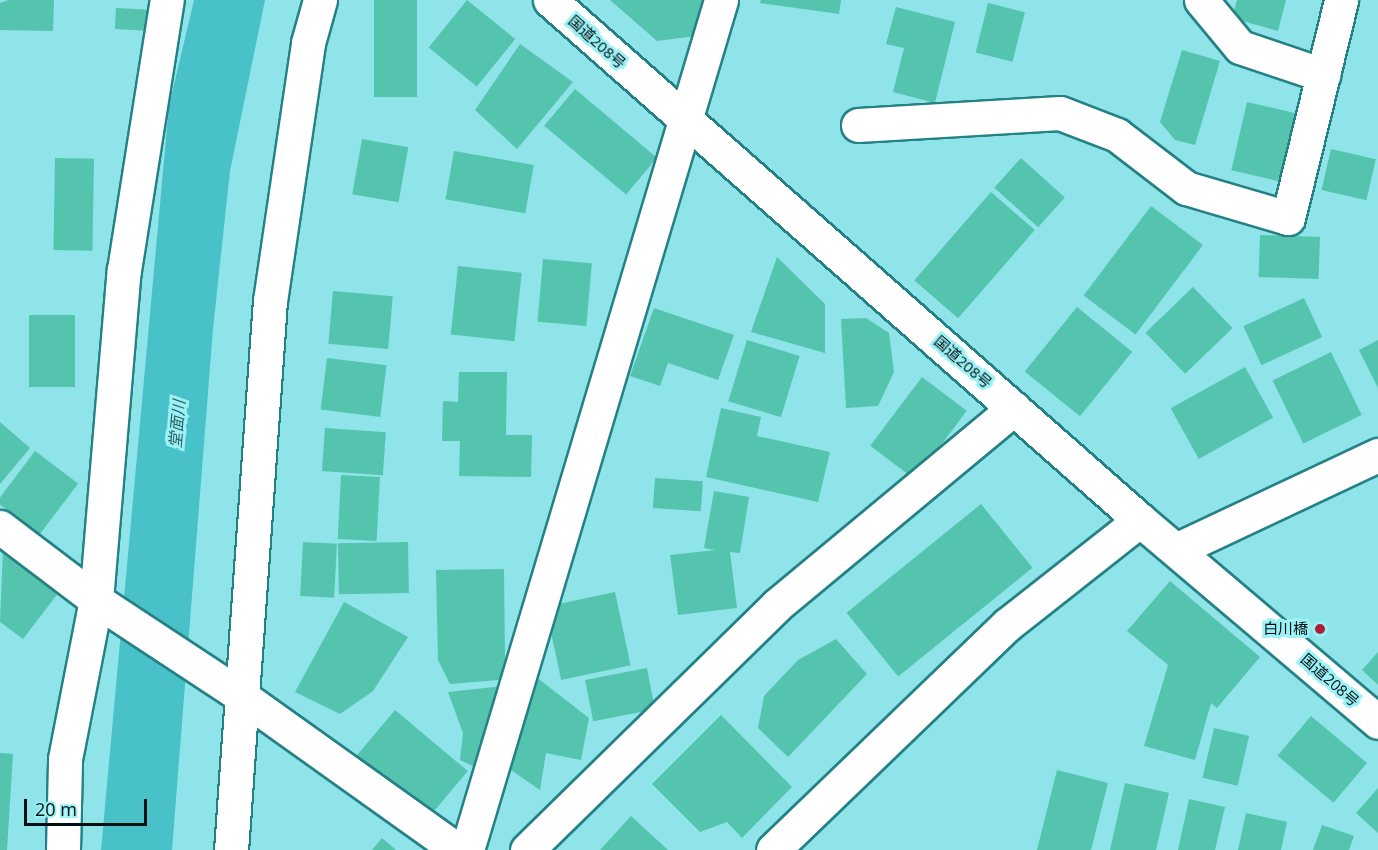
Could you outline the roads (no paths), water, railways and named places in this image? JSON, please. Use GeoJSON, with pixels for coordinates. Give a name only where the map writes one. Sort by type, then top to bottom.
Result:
{"type":"FeatureCollection","features":[{"type":"Feature","properties":{"kind":"main road"},"geometry":{"type":"LineString","coordinates":[[63,850],[65,759],[96,600],[124,270],[167,0]]}},
{"type":"Feature","properties":{"kind":"main road"},"geometry":{"type":"LineString","coordinates":[[231,850],[240,695],[270,301],[308,43],[320,0]]}},
{"type":"Feature","properties":{"kind":"main road","name":"国道208号"},"geometry":{"type":"LineString","coordinates":[[550,0],[685,122],[1140,520],[1178,549],[1378,722]]}},
{"type":"Feature","properties":{"kind":"main road"},"geometry":{"type":"LineString","coordinates":[[467,850],[721,0]]}},
{"type":"Feature","properties":{"kind":"main road"},"geometry":{"type":"LineString","coordinates":[[1201,0],[1240,47],[1323,75]]}},
{"type":"Feature","properties":{"kind":"main road"},"geometry":{"type":"LineString","coordinates":[[858,125],[1060,113],[1117,135],[1186,188],[1288,218],[1341,0]]}},
{"type":"Feature","properties":{"kind":"main road"},"geometry":{"type":"LineString","coordinates":[[527,850],[777,605],[1014,408]]}},
{"type":"Feature","properties":{"kind":"main road"},"geometry":{"type":"LineString","coordinates":[[1178,549],[1378,455]]}},
{"type":"Feature","properties":{"kind":"main road"},"geometry":{"type":"LineString","coordinates":[[773,850],[1008,624],[1140,520]]}},
{"type":"Feature","properties":{"kind":"main road"},"geometry":{"type":"LineString","coordinates":[[0,527],[96,600],[240,695],[457,850]]}},
{"type":"Feature","properties":{"kind":"water","name":"堂面川"},"geometry":{"type":"Polygon","coordinates":[[[194,0],[265,0],[230,171],[213,329],[172,850],[101,850],[169,106],[194,0]]]}},
{"type":"Feature","properties":{"kind":"place","name":"白川橋"},"geometry":{"type":"Point","coordinates":[1320,629]}}]}
